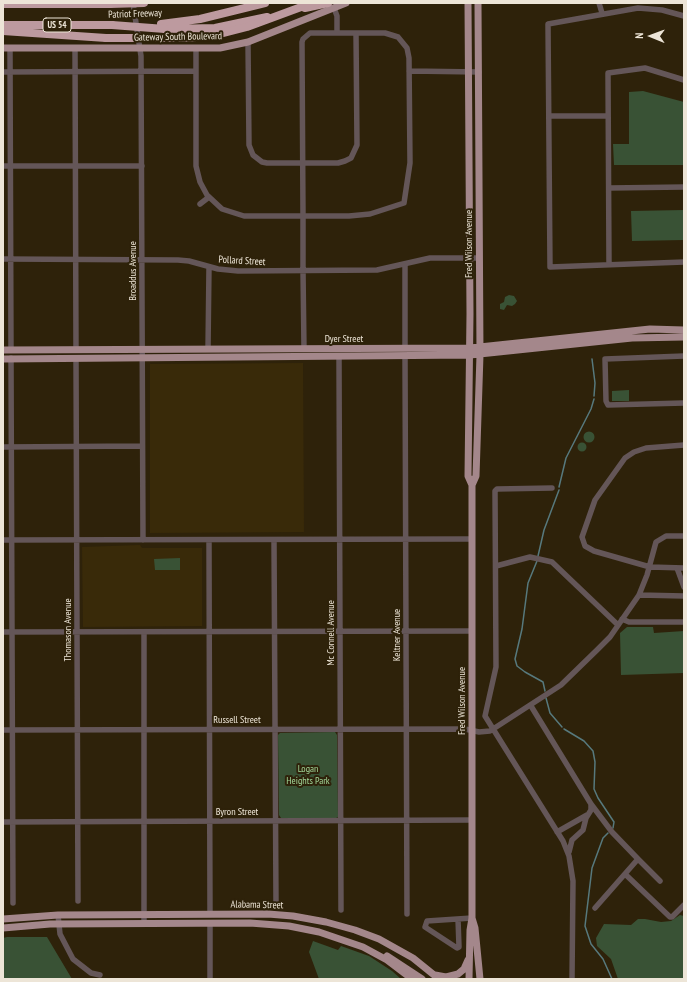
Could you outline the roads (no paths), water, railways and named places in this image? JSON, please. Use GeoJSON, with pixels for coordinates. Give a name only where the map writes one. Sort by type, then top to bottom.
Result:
{"type":"FeatureCollection","features":[{"type":"Feature","properties":{"kind":"highway","name":"Patriot Freeway"},"geometry":{"type":"LineString","coordinates":[[3,4],[144,3]]}},
{"type":"Feature","properties":{"kind":"highway","name":"Patriot Freeway"},"geometry":{"type":"LineString","coordinates":[[3,25],[112,25],[163,27],[265,3]]}},
{"type":"Feature","properties":{"kind":"highway"},"geometry":{"type":"LineString","coordinates":[[3,31],[106,38],[181,38],[212,36],[247,27],[312,3]]}},
{"type":"Feature","properties":{"kind":"highway"},"geometry":{"type":"LineString","coordinates":[[163,27],[215,28],[331,5]]}},
{"type":"Feature","properties":{"kind":"main road","name":"Gateway South Boulevard"},"geometry":{"type":"LineString","coordinates":[[6,48],[220,48],[248,42],[331,5],[346,3]]}},
{"type":"Feature","properties":{"kind":"main road","name":"Fred Wilson Avenue"},"geometry":{"type":"LineString","coordinates":[[468,3],[470,352],[468,476],[472,485]]}},
{"type":"Feature","properties":{"kind":"main road","name":"Fred Wilson Avenue"},"geometry":{"type":"LineString","coordinates":[[469,979],[470,930],[472,918],[471,539],[472,485],[476,476],[480,351],[478,3]]}},
{"type":"Feature","properties":{"kind":"main road"},"geometry":{"type":"LineString","coordinates":[[468,18],[478,19]]}},
{"type":"Feature","properties":{"kind":"main road","name":"Dyer Street"},"geometry":{"type":"LineString","coordinates":[[480,351],[644,330],[684,330]]}},
{"type":"Feature","properties":{"kind":"main road","name":"Dyer Street"},"geometry":{"type":"LineString","coordinates":[[7,358],[76,358],[208,349],[359,349],[405,352],[470,352],[632,338],[684,337]]}},
{"type":"Feature","properties":{"kind":"main road"},"geometry":{"type":"LineString","coordinates":[[208,357],[211,353],[228,352],[235,349]]}},
{"type":"Feature","properties":{"kind":"main road"},"geometry":{"type":"LineString","coordinates":[[282,357],[285,354],[299,353],[304,349]]}},
{"type":"Feature","properties":{"kind":"main road"},"geometry":{"type":"LineString","coordinates":[[340,357],[341,352],[352,352],[359,349]]}},
{"type":"Feature","properties":{"kind":"main road","name":"Dyer Street"},"geometry":{"type":"LineString","coordinates":[[3,350],[76,350],[208,357],[387,356],[405,352]]}},
{"type":"Feature","properties":{"kind":"main road"},"geometry":{"type":"LineString","coordinates":[[3,355],[8,354],[11,350]]}},
{"type":"Feature","properties":{"kind":"main road"},"geometry":{"type":"LineString","coordinates":[[7,358],[15,354],[33,353],[38,350]]}},
{"type":"Feature","properties":{"kind":"main road","name":"Alabama Street"},"geometry":{"type":"LineString","coordinates":[[3,919],[58,915],[280,915],[326,922],[355,930],[379,939],[408,955],[437,977]]}},
{"type":"Feature","properties":{"kind":"main road","name":"Fred Wilson Avenue"},"geometry":{"type":"LineString","coordinates":[[472,918],[476,928],[478,979]]}},
{"type":"Feature","properties":{"kind":"main road","name":"Alabama Street"},"geometry":{"type":"LineString","coordinates":[[3,928],[59,924],[144,923],[269,924],[303,928],[334,936],[363,947],[387,960],[412,979]]}},
{"type":"Feature","properties":{"kind":"main road"},"geometry":{"type":"LineString","coordinates":[[363,947],[395,960],[422,979]]}},
{"type":"Feature","properties":{"kind":"main road"},"geometry":{"type":"LineString","coordinates":[[437,977],[446,977],[458,974],[464,969],[468,961],[470,948]]}},
{"type":"Feature","properties":{"kind":"street","name":"Broaddus Avenue"},"geometry":{"type":"LineString","coordinates":[[133,3],[141,49],[143,540]]}},
{"type":"Feature","properties":{"kind":"street"},"geometry":{"type":"LineString","coordinates":[[600,3],[602,13]]}},
{"type":"Feature","properties":{"kind":"street"},"geometry":{"type":"LineString","coordinates":[[331,5],[337,16],[337,32]]}},
{"type":"Feature","properties":{"kind":"street"},"geometry":{"type":"LineString","coordinates":[[684,16],[650,8],[632,8],[548,24],[550,267],[684,262]]}},
{"type":"Feature","properties":{"kind":"street"},"geometry":{"type":"LineString","coordinates":[[196,48],[196,166],[200,182],[209,197],[222,209],[244,216],[303,216],[362,216],[404,203],[410,163],[409,53],[404,43],[398,37],[385,32],[310,33],[305,35],[302,42],[303,216],[304,271],[304,349]]}},
{"type":"Feature","properties":{"kind":"street"},"geometry":{"type":"LineString","coordinates":[[248,42],[249,136],[251,152],[255,157],[264,163],[341,162],[348,160],[354,153],[357,141],[356,33]]}},
{"type":"Feature","properties":{"kind":"street"},"geometry":{"type":"LineString","coordinates":[[6,48],[10,72],[11,350]]}},
{"type":"Feature","properties":{"kind":"street"},"geometry":{"type":"LineString","coordinates":[[75,48],[76,350]]}},
{"type":"Feature","properties":{"kind":"street"},"geometry":{"type":"LineString","coordinates":[[609,264],[608,73],[645,68],[684,80]]}},
{"type":"Feature","properties":{"kind":"street"},"geometry":{"type":"LineString","coordinates":[[3,72],[196,71]]}},
{"type":"Feature","properties":{"kind":"street"},"geometry":{"type":"LineString","coordinates":[[409,71],[479,72]]}},
{"type":"Feature","properties":{"kind":"street"},"geometry":{"type":"LineString","coordinates":[[549,116],[608,116]]}},
{"type":"Feature","properties":{"kind":"street"},"geometry":{"type":"LineString","coordinates":[[3,166],[142,166]]}},
{"type":"Feature","properties":{"kind":"street"},"geometry":{"type":"LineString","coordinates":[[609,188],[684,187]]}},
{"type":"Feature","properties":{"kind":"street"},"geometry":{"type":"LineString","coordinates":[[200,204],[209,197]]}},
{"type":"Feature","properties":{"kind":"street","name":"Pollard Street"},"geometry":{"type":"LineString","coordinates":[[3,259],[142,259],[189,261],[227,271],[304,271],[377,270],[430,258],[480,258]]}},
{"type":"Feature","properties":{"kind":"street","name":"Keltner Avenue"},"geometry":{"type":"LineString","coordinates":[[405,264],[407,914]]}},
{"type":"Feature","properties":{"kind":"street"},"geometry":{"type":"LineString","coordinates":[[208,349],[209,267]]}},
{"type":"Feature","properties":{"kind":"street"},"geometry":{"type":"LineString","coordinates":[[684,356],[605,359],[606,401],[608,405],[684,403]]}},
{"type":"Feature","properties":{"kind":"street","name":"Mc Connell Avenue"},"geometry":{"type":"LineString","coordinates":[[340,357],[341,910]]}},
{"type":"Feature","properties":{"kind":"street"},"geometry":{"type":"LineString","coordinates":[[7,358],[11,447],[13,903]]}},
{"type":"Feature","properties":{"kind":"street","name":"Thomason Avenue"},"geometry":{"type":"LineString","coordinates":[[76,358],[78,901]]}},
{"type":"Feature","properties":{"kind":"street"},"geometry":{"type":"LineString","coordinates":[[684,445],[646,448],[634,452],[625,458],[595,500],[583,532],[583,541],[590,550],[650,567],[684,568]]}},
{"type":"Feature","properties":{"kind":"street"},"geometry":{"type":"LineString","coordinates":[[3,447],[142,446]]}},
{"type":"Feature","properties":{"kind":"street"},"geometry":{"type":"LineString","coordinates":[[552,488],[496,490],[496,671],[485,716],[557,832],[569,856]]}},
{"type":"Feature","properties":{"kind":"street"},"geometry":{"type":"LineString","coordinates":[[493,730],[531,706],[566,680],[610,637],[639,595],[650,567],[654,545],[659,539],[666,536],[684,536]]}},
{"type":"Feature","properties":{"kind":"street"},"geometry":{"type":"LineString","coordinates":[[3,540],[471,539]]}},
{"type":"Feature","properties":{"kind":"street"},"geometry":{"type":"LineString","coordinates":[[209,540],[210,914]]}},
{"type":"Feature","properties":{"kind":"street"},"geometry":{"type":"LineString","coordinates":[[274,540],[276,904]]}},
{"type":"Feature","properties":{"kind":"street"},"geometry":{"type":"LineString","coordinates":[[496,566],[530,557],[552,562],[618,625]]}},
{"type":"Feature","properties":{"kind":"street"},"geometry":{"type":"LineString","coordinates":[[677,568],[684,587]]}},
{"type":"Feature","properties":{"kind":"street"},"geometry":{"type":"LineString","coordinates":[[639,595],[684,596]]}},
{"type":"Feature","properties":{"kind":"street"},"geometry":{"type":"LineString","coordinates":[[622,619],[629,622],[684,622]]}},
{"type":"Feature","properties":{"kind":"street"},"geometry":{"type":"LineString","coordinates":[[3,632],[471,631]]}},
{"type":"Feature","properties":{"kind":"street"},"geometry":{"type":"LineString","coordinates":[[144,632],[144,923]]}},
{"type":"Feature","properties":{"kind":"street"},"geometry":{"type":"LineString","coordinates":[[531,706],[590,804],[612,832],[660,881]]}},
{"type":"Feature","properties":{"kind":"street","name":"Russell Street"},"geometry":{"type":"LineString","coordinates":[[3,730],[465,729],[479,732],[493,730]]}},
{"type":"Feature","properties":{"kind":"street"},"geometry":{"type":"LineString","coordinates":[[557,832],[587,815],[591,810],[590,804]]}},
{"type":"Feature","properties":{"kind":"street"},"geometry":{"type":"LineString","coordinates":[[572,979],[573,881],[569,846],[572,840],[583,830],[587,815]]}},
{"type":"Feature","properties":{"kind":"street","name":"Byron Street"},"geometry":{"type":"LineString","coordinates":[[3,822],[472,820]]}},
{"type":"Feature","properties":{"kind":"street"},"geometry":{"type":"LineString","coordinates":[[595,908],[638,859]]}},
{"type":"Feature","properties":{"kind":"street"},"geometry":{"type":"LineString","coordinates":[[626,874],[670,917],[672,917],[682,907]]}},
{"type":"Feature","properties":{"kind":"street"},"geometry":{"type":"LineString","coordinates":[[58,915],[63,941],[72,960],[91,973],[100,975]]}},
{"type":"Feature","properties":{"kind":"street"},"geometry":{"type":"LineString","coordinates":[[470,948],[454,948],[425,926],[427,921],[472,918]]}},
{"type":"Feature","properties":{"kind":"street"},"geometry":{"type":"LineString","coordinates":[[458,919],[459,947]]}},
{"type":"Feature","properties":{"kind":"street"},"geometry":{"type":"LineString","coordinates":[[210,923],[210,979]]}},
{"type":"Feature","properties":{"kind":"waterway"},"geometry":{"type":"LineString","coordinates":[[592,359],[595,383],[594,396]]}},
{"type":"Feature","properties":{"kind":"waterway"},"geometry":{"type":"LineString","coordinates":[[559,487],[566,458],[591,409],[594,399]]}},
{"type":"Feature","properties":{"kind":"waterway"},"geometry":{"type":"LineString","coordinates":[[538,556],[544,530],[559,490]]}},
{"type":"Feature","properties":{"kind":"waterway"},"geometry":{"type":"LineString","coordinates":[[537,561],[528,583],[522,629],[515,659],[517,666],[543,682],[545,691]]}},
{"type":"Feature","properties":{"kind":"waterway"},"geometry":{"type":"LineString","coordinates":[[546,698],[550,713],[562,727]]}},
{"type":"Feature","properties":{"kind":"waterway"},"geometry":{"type":"LineString","coordinates":[[564,729],[584,741],[593,751],[595,762],[594,789],[598,798],[614,822],[613,828]]}},
{"type":"Feature","properties":{"kind":"waterway"},"geometry":{"type":"LineString","coordinates":[[608,833],[603,838],[592,868],[585,926],[591,944],[603,959],[612,979]]}},
{"type":"Feature","properties":{"kind":"park label","name":"Logan Heights Park"},"geometry":{"type":"Point","coordinates":[308,774]}}]}
